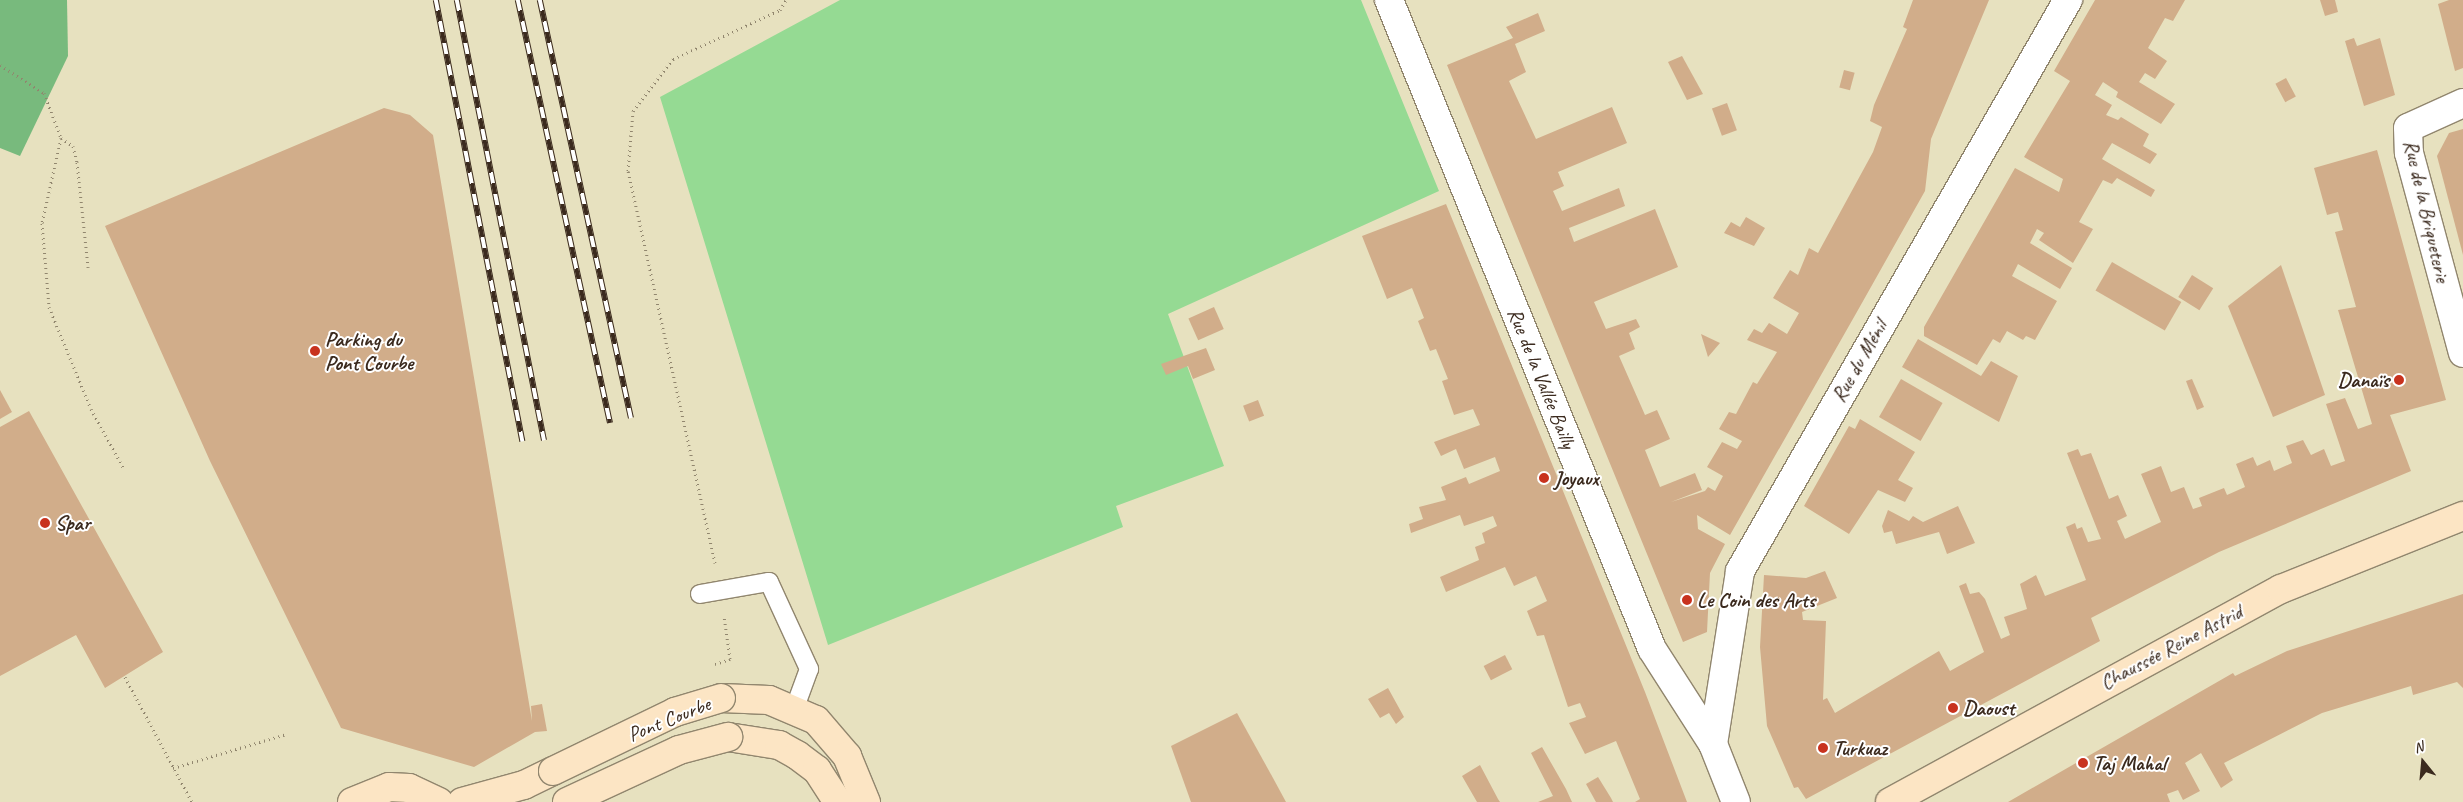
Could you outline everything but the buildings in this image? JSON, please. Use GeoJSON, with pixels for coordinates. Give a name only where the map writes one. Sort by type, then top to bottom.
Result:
{"type":"FeatureCollection","features":[{"type":"Feature","properties":{"kind":"main road","name":"Chaussée Reine Astrid"},"geometry":{"type":"LineString","coordinates":[[1890,802],[2281,589],[2463,516]]}},
{"type":"Feature","properties":{"kind":"main road","name":"Pont Courbe"},"geometry":{"type":"LineString","coordinates":[[462,802],[524,785],[675,712],[721,698],[769,700],[795,708],[831,736],[847,756],[866,802]]}},
{"type":"Feature","properties":{"kind":"main road","name":"Pont Courbe"},"geometry":{"type":"LineString","coordinates":[[567,802],[679,750],[728,737],[762,741],[797,755],[817,770],[838,802]]}},
{"type":"Feature","properties":{"kind":"main road"},"geometry":{"type":"LineString","coordinates":[[352,802],[389,787],[409,788],[439,802]]}},
{"type":"Feature","properties":{"kind":"street","name":"Rue de la Vallée Bailly"},"geometry":{"type":"LineString","coordinates":[[1389,0],[1652,649],[1713,744],[1736,802]]}},
{"type":"Feature","properties":{"kind":"street","name":"Rue du Ménil"},"geometry":{"type":"LineString","coordinates":[[1713,744],[1740,571],[2068,0]]}},
{"type":"Feature","properties":{"kind":"street","name":"Rue de la Briqueterie"},"geometry":{"type":"LineString","coordinates":[[2463,103],[2408,128],[2409,153],[2463,353]]}},
{"type":"Feature","properties":{"kind":"lane"},"geometry":{"type":"LineString","coordinates":[[700,594],[769,582],[809,669],[795,708]]}},
{"type":"Feature","properties":{"kind":"path"},"geometry":{"type":"LineString","coordinates":[[714,664],[730,659],[721,590],[628,171],[633,111],[673,59],[780,10],[786,0]]}},
{"type":"Feature","properties":{"kind":"path"},"geometry":{"type":"LineString","coordinates":[[0,64],[44,93],[61,138],[42,223],[49,307],[91,409],[124,469]]}},
{"type":"Feature","properties":{"kind":"path"},"geometry":{"type":"LineString","coordinates":[[61,138],[73,146],[77,162],[88,267]]}},
{"type":"Feature","properties":{"kind":"path"},"geometry":{"type":"LineString","coordinates":[[125,677],[192,802]]}},
{"type":"Feature","properties":{"kind":"path"},"geometry":{"type":"LineString","coordinates":[[174,768],[286,734]]}},
{"type":"Feature","properties":{"kind":"green space"},"geometry":{"type":"Polygon","coordinates":[[[0,0],[67,0],[68,56],[20,156],[0,148],[0,0]]]}},
{"type":"Feature","properties":{"kind":"green space"},"geometry":{"type":"Polygon","coordinates":[[[840,0],[1361,0],[1439,191],[1168,314],[1224,466],[1116,506],[1123,527],[828,645],[660,97],[840,0]]]}},
{"type":"Feature","properties":{"kind":"railway"},"geometry":{"type":"LineString","coordinates":[[436,0],[523,442]]}},
{"type":"Feature","properties":{"kind":"railway"},"geometry":{"type":"LineString","coordinates":[[457,0],[544,440]]}},
{"type":"Feature","properties":{"kind":"railway"},"geometry":{"type":"LineString","coordinates":[[518,0],[610,423]]}},
{"type":"Feature","properties":{"kind":"railway"},"geometry":{"type":"LineString","coordinates":[[540,0],[631,418]]}},
{"type":"Feature","properties":{"kind":"place","name":"Parking du Pont Courbe"},"geometry":{"type":"Point","coordinates":[315,351]}},
{"type":"Feature","properties":{"kind":"place","name":"Danaïs"},"geometry":{"type":"Point","coordinates":[2399,380]}},
{"type":"Feature","properties":{"kind":"place","name":"Joyaux"},"geometry":{"type":"Point","coordinates":[1544,478]}},
{"type":"Feature","properties":{"kind":"place","name":"Spar"},"geometry":{"type":"Point","coordinates":[45,523]}},
{"type":"Feature","properties":{"kind":"place","name":"Le Coin des Arts"},"geometry":{"type":"Point","coordinates":[1687,600]}},
{"type":"Feature","properties":{"kind":"place","name":"Daoust"},"geometry":{"type":"Point","coordinates":[1953,708]}},
{"type":"Feature","properties":{"kind":"place","name":"Turkuaz"},"geometry":{"type":"Point","coordinates":[1823,748]}},
{"type":"Feature","properties":{"kind":"place","name":"Taj Mahal"},"geometry":{"type":"Point","coordinates":[2083,763]}}]}
